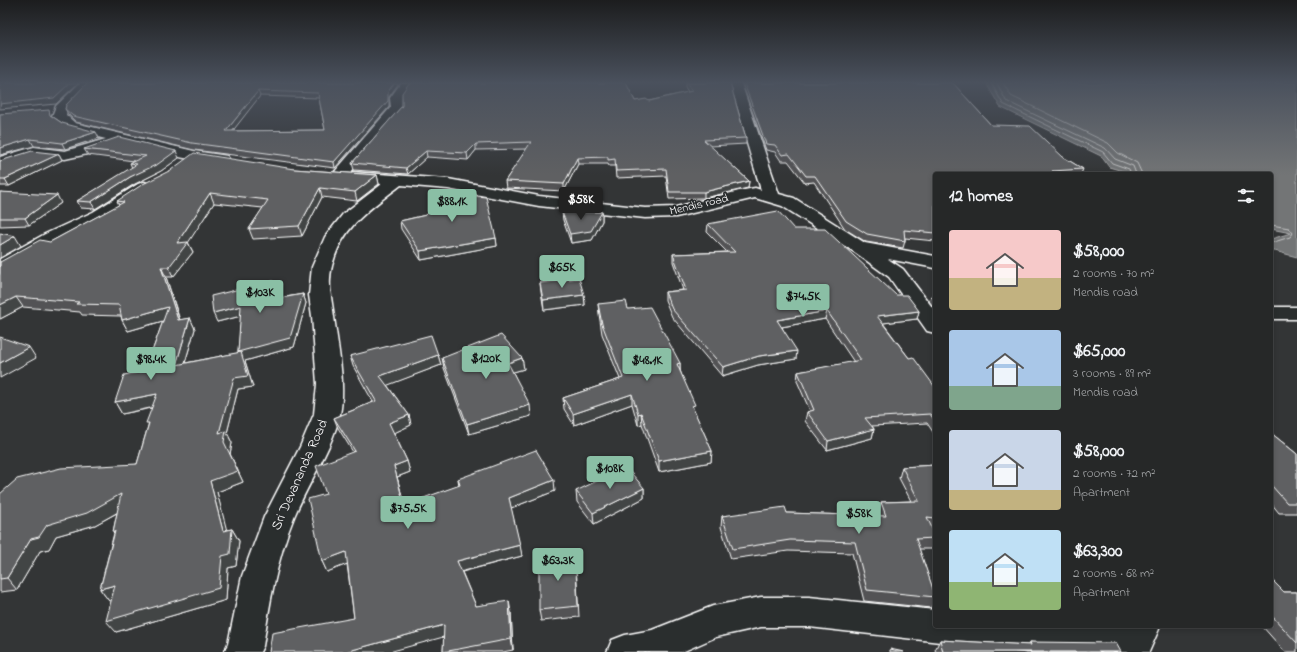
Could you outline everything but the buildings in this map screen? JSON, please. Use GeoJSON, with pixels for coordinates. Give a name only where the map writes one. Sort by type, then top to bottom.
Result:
{"type":"FeatureCollection","features":[{"type":"Feature","properties":{"kind":"street"},"geometry":{"type":"LineString","coordinates":[[57,113],[70,126],[194,155],[239,162]]}},
{"type":"Feature","properties":{"kind":"street","name":"Mendis road"},"geometry":{"type":"LineString","coordinates":[[392,113],[332,175],[448,184],[539,201],[645,213],[676,212],[755,193],[771,196],[788,202],[859,248],[933,262]]}},
{"type":"Feature","properties":{"kind":"street"},"geometry":{"type":"LineString","coordinates":[[744,113],[771,196]]}},
{"type":"Feature","properties":{"kind":"street"},"geometry":{"type":"LineString","coordinates":[[0,162],[34,151],[65,155],[87,150],[121,138]]}},
{"type":"Feature","properties":{"kind":"street"},"geometry":{"type":"LineString","coordinates":[[178,167],[194,155]]}},
{"type":"Feature","properties":{"kind":"street"},"geometry":{"type":"LineString","coordinates":[[0,267],[51,238],[99,216],[161,178]]}},
{"type":"Feature","properties":{"kind":"street","name":"Sri Devananda Road"},"geometry":{"type":"LineString","coordinates":[[242,652],[245,646],[258,576],[279,517],[314,448],[327,414],[329,384],[323,316],[319,295],[322,267],[334,237],[349,218],[396,180]]}},
{"type":"Feature","properties":{"kind":"street"},"geometry":{"type":"LineString","coordinates":[[859,248],[896,273],[933,323]]}},
{"type":"Feature","properties":{"kind":"street"},"geometry":{"type":"LineString","coordinates":[[1273,313],[1297,312]]}},
{"type":"Feature","properties":{"kind":"street"},"geometry":{"type":"LineString","coordinates":[[626,652],[653,646],[713,622],[760,612],[808,612],[933,625]]}},
{"type":"Feature","properties":{"kind":"street"},"geometry":{"type":"LineString","coordinates":[[956,628],[1049,638],[1136,641],[1142,628]]}},
{"type":"Feature","properties":{"kind":"water"},"geometry":{"type":"Polygon","coordinates":[[[1013,113],[1297,113],[1297,257],[1273,251],[1273,238],[1291,233],[1273,229],[1273,172],[1126,172],[1109,167],[1101,156],[1013,113]]]}}]}
